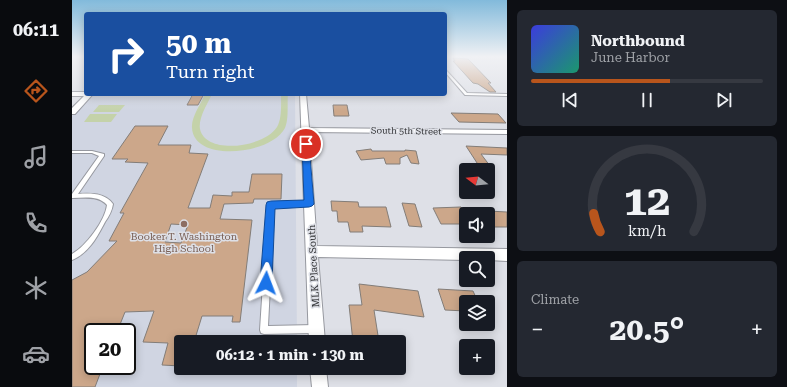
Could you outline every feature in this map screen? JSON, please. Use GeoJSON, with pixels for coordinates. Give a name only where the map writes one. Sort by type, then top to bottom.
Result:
{"type":"FeatureCollection","features":[{"type":"Feature","properties":{"kind":"street"},"geometry":{"type":"LineString","coordinates":[[72,94],[84,94]]}},
{"type":"Feature","properties":{"kind":"street"},"geometry":{"type":"LineString","coordinates":[[72,112],[88,96]]}},
{"type":"Feature","properties":{"kind":"street","name":"MLK Place South"},"geometry":{"type":"LineString","coordinates":[[303,96],[316,335]]}},
{"type":"Feature","properties":{"kind":"street","name":"South 5th Street"},"geometry":{"type":"LineString","coordinates":[[305,130],[507,132]]}},
{"type":"Feature","properties":{"kind":"street"},"geometry":{"type":"LineString","coordinates":[[312,251],[507,255]]}},
{"type":"Feature","properties":{"kind":"street"},"geometry":{"type":"LineString","coordinates":[[319,375],[320,387]]}},
{"type":"Feature","properties":{"kind":"lane"},"geometry":{"type":"LineString","coordinates":[[449,75],[466,94],[507,94]]}},
{"type":"Feature","properties":{"kind":"lane"},"geometry":{"type":"LineString","coordinates":[[72,152],[92,152],[102,155],[73,196]]}},
{"type":"Feature","properties":{"kind":"lane"},"geometry":{"type":"LineString","coordinates":[[72,257],[91,242],[109,210],[110,204],[107,199],[100,196],[73,196]]}},
{"type":"Feature","properties":{"kind":"lane"},"geometry":{"type":"LineString","coordinates":[[309,204],[271,205],[264,330],[316,329]]}},
{"type":"Feature","properties":{"kind":"shaded area","name":"Booker T. Washington High School"},"geometry":{"type":"Polygon","coordinates":[[[92,96],[295,96],[297,335],[174,335],[174,375],[297,375],[297,387],[72,387],[72,116],[92,96]]]}},
{"type":"Feature","properties":{"kind":"green space"},"geometry":{"type":"Polygon","coordinates":[[[204,96],[211,96],[200,120],[200,129],[205,137],[213,143],[224,146],[249,144],[261,140],[277,127],[280,120],[281,96],[288,96],[285,128],[277,137],[265,144],[250,149],[234,151],[205,147],[196,139],[192,128],[195,115],[204,96]]]}},
{"type":"Feature","properties":{"kind":"green space"},"geometry":{"type":"Polygon","coordinates":[[[99,105],[125,105],[119,112],[93,112],[99,105]]]}},
{"type":"Feature","properties":{"kind":"green space"},"geometry":{"type":"Polygon","coordinates":[[[90,114],[117,114],[111,122],[84,122],[90,114]]]}},
{"type":"Feature","properties":{"kind":"building"},"geometry":{"type":"Polygon","coordinates":[[[466,75],[483,75],[491,83],[488,83],[496,92],[490,92],[478,84],[473,83],[466,75]]]}},
{"type":"Feature","properties":{"kind":"building"},"geometry":{"type":"Polygon","coordinates":[[[192,96],[203,96],[198,105],[187,105],[192,96]]]}},
{"type":"Feature","properties":{"kind":"building"},"geometry":{"type":"Polygon","coordinates":[[[333,105],[347,105],[349,116],[334,116],[333,105]]]}},
{"type":"Feature","properties":{"kind":"building"},"geometry":{"type":"Polygon","coordinates":[[[451,113],[498,114],[506,123],[459,122],[451,113]]]}},
{"type":"Feature","properties":{"kind":"building"},"geometry":{"type":"Polygon","coordinates":[[[135,126],[168,126],[158,145],[191,145],[189,153],[208,154],[188,208],[210,208],[213,195],[232,196],[232,192],[249,192],[252,174],[282,174],[281,199],[254,199],[253,203],[224,204],[220,219],[252,220],[240,322],[232,322],[233,316],[202,316],[196,335],[174,335],[174,366],[162,365],[168,343],[143,342],[154,311],[125,312],[121,323],[84,323],[84,375],[100,375],[95,387],[72,387],[72,280],[87,272],[117,241],[109,241],[124,213],[120,213],[148,163],[125,162],[128,159],[112,159],[135,126]],[[171,224],[165,242],[181,243],[188,225],[171,224]]]}},
{"type":"Feature","properties":{"kind":"building"},"geometry":{"type":"Polygon","coordinates":[[[466,146],[507,148],[507,155],[481,154],[488,163],[477,163],[466,146]]]}},
{"type":"Feature","properties":{"kind":"building"},"geometry":{"type":"Polygon","coordinates":[[[371,149],[372,151],[416,151],[419,164],[411,163],[407,155],[400,158],[400,164],[386,164],[384,158],[361,160],[356,151],[371,149]]]}},
{"type":"Feature","properties":{"kind":"building"},"geometry":{"type":"Polygon","coordinates":[[[331,201],[358,202],[359,207],[386,207],[391,227],[362,226],[363,232],[350,232],[348,222],[338,222],[337,211],[332,211],[331,201]]]}},
{"type":"Feature","properties":{"kind":"building"},"geometry":{"type":"Polygon","coordinates":[[[402,203],[415,204],[422,227],[409,226],[402,203]]]}},
{"type":"Feature","properties":{"kind":"building"},"geometry":{"type":"Polygon","coordinates":[[[459,207],[459,224],[441,224],[433,208],[459,207]]]}},
{"type":"Feature","properties":{"kind":"building"},"geometry":{"type":"Polygon","coordinates":[[[495,211],[507,212],[507,227],[495,227],[495,211]]]}},
{"type":"Feature","properties":{"kind":"building"},"geometry":{"type":"Polygon","coordinates":[[[359,284],[418,291],[424,317],[374,310],[378,335],[352,335],[349,305],[362,305],[359,284]]]}},
{"type":"Feature","properties":{"kind":"building"},"geometry":{"type":"Polygon","coordinates":[[[438,289],[473,291],[475,295],[459,295],[459,311],[445,310],[438,289]]]}},
{"type":"Feature","properties":{"kind":"place","name":"Booker T. Washington High School"},"geometry":{"type":"Point","coordinates":[184,224]}},
{"type":"Feature","properties":{"kind":"route"},"geometry":{"type":"LineString","coordinates":[[266,283],[271,205],[309,204],[306,144]]}}]}
